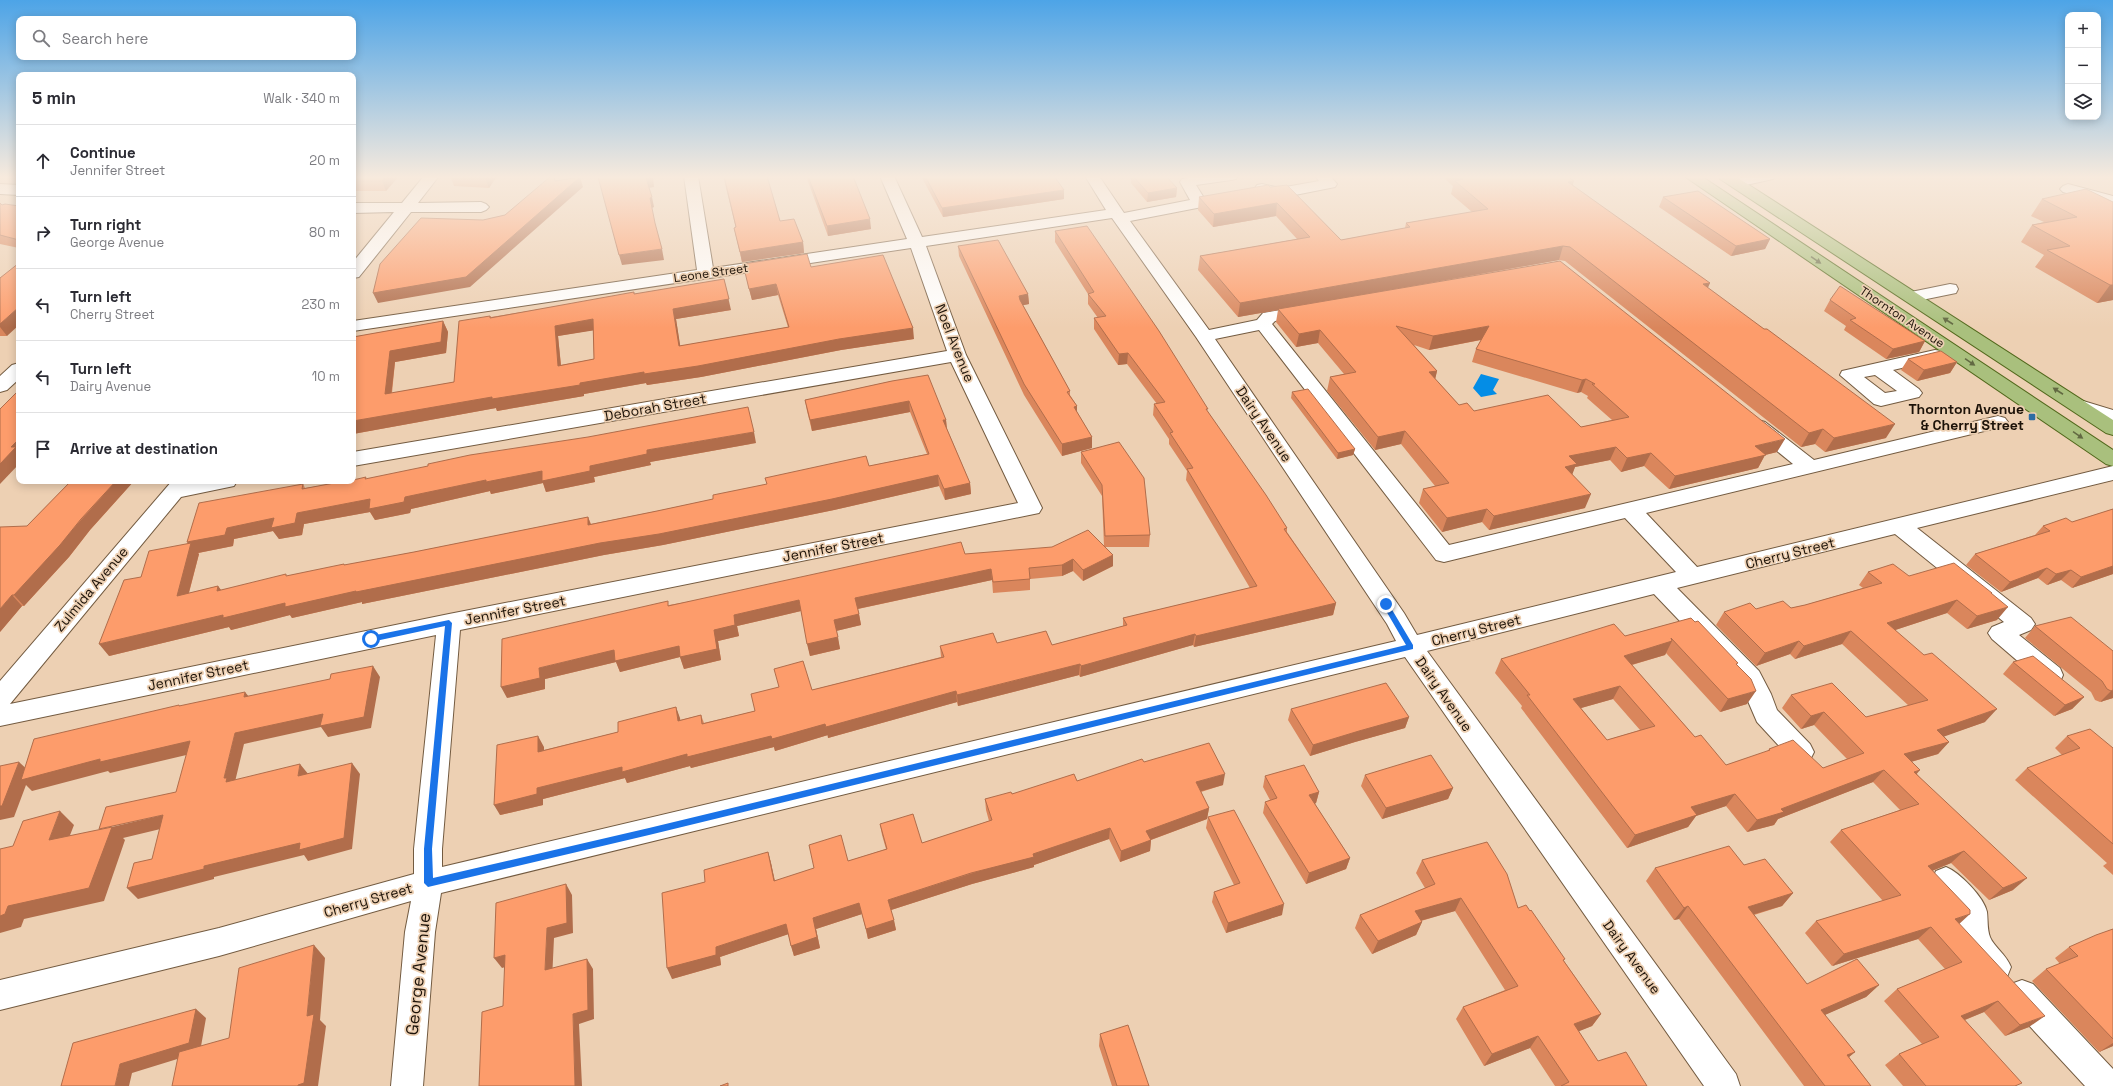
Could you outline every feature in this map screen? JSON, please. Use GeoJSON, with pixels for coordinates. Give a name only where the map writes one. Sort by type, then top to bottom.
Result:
{"type":"FeatureCollection","features":[{"type":"Feature","properties":{"kind":"main road","name":"Thornton Avenue"},"geometry":{"type":"LineString","coordinates":[[1767,227],[2113,459]]}},
{"type":"Feature","properties":{"kind":"main road","name":"Thornton Avenue"},"geometry":{"type":"LineString","coordinates":[[1803,227],[2080,406],[2113,429]]}},
{"type":"Feature","properties":{"kind":"street"},"geometry":{"type":"LineString","coordinates":[[356,269],[391,227]]}},
{"type":"Feature","properties":{"kind":"street"},"geometry":{"type":"LineString","coordinates":[[699,227],[706,274]]}},
{"type":"Feature","properties":{"kind":"street","name":"Noel Avenue"},"geometry":{"type":"LineString","coordinates":[[909,227],[957,355],[1031,508]]}},
{"type":"Feature","properties":{"kind":"street","name":"Leone Street"},"geometry":{"type":"LineString","coordinates":[[356,326],[916,242],[1031,227]]}},
{"type":"Feature","properties":{"kind":"street","name":"Dairy Avenue"},"geometry":{"type":"LineString","coordinates":[[1126,227],[1204,336],[1396,619],[1410,647],[1724,1086]]}},
{"type":"Feature","properties":{"kind":"street"},"geometry":{"type":"LineString","coordinates":[[1912,297],[1950,289]]}},
{"type":"Feature","properties":{"kind":"street"},"geometry":{"type":"LineString","coordinates":[[1204,336],[1263,324],[1269,317],[1322,308]]}},
{"type":"Feature","properties":{"kind":"street"},"geometry":{"type":"LineString","coordinates":[[1263,324],[1444,554],[1998,422]]}},
{"type":"Feature","properties":{"kind":"street"},"geometry":{"type":"LineString","coordinates":[[1878,368],[1953,351]]}},
{"type":"Feature","properties":{"kind":"street","name":"Deborah Street"},"geometry":{"type":"LineString","coordinates":[[356,458],[957,355]]}},
{"type":"Feature","properties":{"kind":"street"},"geometry":{"type":"LineString","coordinates":[[0,386],[16,372]]}},
{"type":"Feature","properties":{"kind":"street"},"geometry":{"type":"LineString","coordinates":[[2080,406],[2113,417]]}},
{"type":"Feature","properties":{"kind":"street"},"geometry":{"type":"LineString","coordinates":[[1743,414],[1810,467]]}},
{"type":"Feature","properties":{"kind":"street","name":"Cherry Street"},"geometry":{"type":"LineString","coordinates":[[0,995],[219,942],[428,883],[649,832],[1410,647],[1443,637],[1694,577],[2113,473]]}},
{"type":"Feature","properties":{"kind":"street"},"geometry":{"type":"LineString","coordinates":[[178,486],[198,484]]}},
{"type":"Feature","properties":{"kind":"street","name":"Zulmida Avenue"},"geometry":{"type":"LineString","coordinates":[[0,698],[178,486]]}},
{"type":"Feature","properties":{"kind":"street","name":"Jennifer Street"},"geometry":{"type":"LineString","coordinates":[[0,716],[449,623],[1031,508]]}},
{"type":"Feature","properties":{"kind":"street"},"geometry":{"type":"LineString","coordinates":[[1630,510],[1674,554],[1694,577]]}},
{"type":"Feature","properties":{"kind":"street"},"geometry":{"type":"LineString","coordinates":[[1900,526],[2023,624],[2000,633],[2069,690]]}},
{"type":"Feature","properties":{"kind":"street"},"geometry":{"type":"LineString","coordinates":[[1660,585],[1750,678],[1759,694],[1766,715],[1801,752]]}},
{"type":"Feature","properties":{"kind":"street","name":"George Avenue"},"geometry":{"type":"LineString","coordinates":[[407,1086],[420,932],[428,883],[428,849],[449,623]]}},
{"type":"Feature","properties":{"kind":"street"},"geometry":{"type":"LineString","coordinates":[[1946,880],[1972,911],[1974,935],[1980,949],[2107,1086]]}},
{"type":"Feature","properties":{"kind":"water"},"geometry":{"type":"Polygon","coordinates":[[[1481,374],[1499,379],[1493,390],[1497,394],[1481,397],[1473,388],[1481,374]]]}},
{"type":"Feature","properties":{"kind":"building"},"geometry":{"type":"Polygon","coordinates":[[[0,227],[16,227],[16,239],[0,235],[0,227]]]}},
{"type":"Feature","properties":{"kind":"building"},"geometry":{"type":"Polygon","coordinates":[[[413,227],[523,227],[466,277],[373,293],[380,264],[413,227]]]}},
{"type":"Feature","properties":{"kind":"building"},"geometry":{"type":"Polygon","coordinates":[[[611,227],[656,227],[662,249],[619,255],[611,227]]]}},
{"type":"Feature","properties":{"kind":"building"},"geometry":{"type":"Polygon","coordinates":[[[797,227],[803,242],[740,252],[734,228],[797,227]]]}},
{"type":"Feature","properties":{"kind":"building"},"geometry":{"type":"Polygon","coordinates":[[[1087,227],[1159,331],[1208,409],[1206,409],[1266,495],[1287,528],[1284,529],[1336,603],[1196,636],[1195,634],[1081,666],[1080,664],[957,695],[956,691],[826,727],[825,724],[772,739],[771,736],[687,757],[687,754],[622,772],[622,767],[537,788],[537,794],[494,805],[497,745],[538,736],[538,752],[618,732],[618,722],[676,707],[678,721],[701,715],[702,724],[755,711],[751,694],[779,687],[774,669],[803,661],[812,690],[944,657],[940,646],[993,633],[997,643],[1046,631],[1052,645],[1127,625],[1123,618],[1257,586],[1187,469],[1193,468],[1170,433],[1173,432],[1154,404],[1165,402],[1128,353],[1119,354],[1094,318],[1106,316],[1088,294],[1094,292],[1055,231],[1087,227]]]}},
{"type":"Feature","properties":{"kind":"building"},"geometry":{"type":"Polygon","coordinates":[[[1300,227],[1328,227],[1341,240],[1410,227],[1631,227],[1710,283],[1703,284],[1764,329],[1767,329],[1895,424],[1834,438],[1823,429],[1809,433],[1570,247],[1563,246],[1240,303],[1200,256],[1310,237],[1300,227]]]}},
{"type":"Feature","properties":{"kind":"building"},"geometry":{"type":"Polygon","coordinates":[[[1707,227],[1752,227],[1770,239],[1736,246],[1707,227]]]}},
{"type":"Feature","properties":{"kind":"building"},"geometry":{"type":"Polygon","coordinates":[[[2035,227],[2113,227],[2113,285],[2110,285],[2047,250],[2070,246],[2035,227]]]}},
{"type":"Feature","properties":{"kind":"building"},"geometry":{"type":"Polygon","coordinates":[[[998,240],[1028,294],[1019,296],[1020,300],[1070,391],[1067,392],[1077,406],[1074,407],[1092,437],[1062,444],[1024,384],[958,246],[998,240]]]}},
{"type":"Feature","properties":{"kind":"building"},"geometry":{"type":"Polygon","coordinates":[[[807,254],[811,267],[883,255],[913,328],[839,339],[698,366],[644,374],[644,372],[580,383],[580,385],[492,399],[492,397],[356,420],[356,336],[443,321],[441,342],[390,351],[385,394],[454,382],[459,321],[490,316],[490,318],[634,292],[634,294],[724,279],[729,299],[673,309],[679,346],[789,327],[776,284],[749,289],[743,264],[807,254]],[[593,319],[555,326],[558,366],[594,359],[593,319]]]}},
{"type":"Feature","properties":{"kind":"building"},"geometry":{"type":"Polygon","coordinates":[[[1560,261],[1785,439],[1755,446],[1766,455],[1675,476],[1651,453],[1627,458],[1616,447],[1569,456],[1577,464],[1565,467],[1591,494],[1494,516],[1487,509],[1447,518],[1423,489],[1449,483],[1405,431],[1378,437],[1330,377],[1356,372],[1320,330],[1299,334],[1278,309],[1560,261]],[[1396,326],[1437,371],[1429,372],[1459,405],[1467,403],[1474,411],[1548,395],[1581,427],[1629,417],[1592,384],[1595,384],[1586,379],[1582,380],[1476,349],[1489,326],[1433,336],[1396,326]]]}},
{"type":"Feature","properties":{"kind":"building"},"geometry":{"type":"Polygon","coordinates":[[[16,265],[16,310],[0,324],[0,278],[16,265]]]}},
{"type":"Feature","properties":{"kind":"building"},"geometry":{"type":"Polygon","coordinates":[[[1840,286],[1925,341],[1893,349],[1850,320],[1856,318],[1830,300],[1840,286]]]}},
{"type":"Feature","properties":{"kind":"building"},"geometry":{"type":"Polygon","coordinates":[[[1941,351],[1957,362],[1924,370],[1908,359],[1941,351]]]}},
{"type":"Feature","properties":{"kind":"building"},"geometry":{"type":"Polygon","coordinates":[[[928,375],[946,420],[943,420],[970,483],[944,489],[938,475],[832,499],[659,534],[600,543],[356,591],[285,607],[285,603],[223,618],[223,615],[99,644],[124,580],[141,577],[149,551],[191,543],[177,596],[218,586],[217,591],[286,574],[286,576],[414,552],[588,517],[588,525],[657,511],[713,499],[713,495],[767,484],[765,478],[866,456],[869,466],[929,454],[909,401],[810,420],[805,400],[892,381],[928,375]]]}},
{"type":"Feature","properties":{"kind":"building"},"geometry":{"type":"Polygon","coordinates":[[[1308,389],[1355,449],[1338,453],[1292,392],[1308,389]]]}},
{"type":"Feature","properties":{"kind":"building"},"geometry":{"type":"Polygon","coordinates":[[[16,393],[16,442],[11,447],[16,447],[0,464],[0,409],[16,393]]]}},
{"type":"Feature","properties":{"kind":"building"},"geometry":{"type":"Polygon","coordinates":[[[748,407],[754,432],[647,450],[647,454],[590,466],[590,471],[542,481],[542,471],[486,482],[486,480],[405,497],[404,502],[369,509],[370,499],[297,513],[295,523],[271,528],[274,518],[227,528],[225,535],[187,542],[199,503],[303,484],[302,489],[329,484],[356,484],[356,479],[366,477],[365,479],[428,466],[428,464],[470,455],[588,437],[748,407]]]}},
{"type":"Feature","properties":{"kind":"building"},"geometry":{"type":"Polygon","coordinates":[[[1119,442],[1144,478],[1150,535],[1105,536],[1102,485],[1081,452],[1119,442]]]}},
{"type":"Feature","properties":{"kind":"building"},"geometry":{"type":"Polygon","coordinates":[[[68,484],[113,484],[81,519],[60,545],[0,609],[0,527],[27,526],[68,484]]]}},
{"type":"Feature","properties":{"kind":"building"},"geometry":{"type":"Polygon","coordinates":[[[2113,509],[2113,566],[2081,577],[2071,570],[2056,574],[2047,568],[2010,582],[1975,554],[2050,531],[2043,526],[2066,518],[2072,522],[2113,509]]]}},
{"type":"Feature","properties":{"kind":"building"},"geometry":{"type":"Polygon","coordinates":[[[1088,530],[1113,555],[1083,570],[1073,559],[1062,565],[1029,568],[1030,579],[993,582],[991,569],[855,598],[859,614],[834,620],[838,637],[807,644],[799,600],[734,615],[735,625],[714,630],[717,649],[680,657],[679,646],[615,661],[614,650],[539,668],[540,678],[501,687],[502,639],[668,601],[668,606],[961,542],[965,554],[1052,547],[1088,530]]]}},
{"type":"Feature","properties":{"kind":"building"},"geometry":{"type":"Polygon","coordinates":[[[1954,563],[2008,607],[1977,616],[1957,600],[1887,623],[1924,655],[1932,653],[1997,709],[1937,730],[1949,742],[1904,754],[1920,770],[1914,772],[2027,878],[2003,888],[1964,851],[1928,866],[1970,910],[1970,914],[1955,919],[2045,1016],[2020,1025],[1998,1001],[1961,1016],[2022,1083],[2015,1086],[1926,1086],[1899,1054],[1939,1037],[1897,989],[1962,962],[1931,927],[1844,954],[1816,921],[1901,895],[1841,830],[1919,804],[1884,770],[1781,809],[1784,812],[1757,820],[1735,794],[1691,807],[1697,815],[1635,835],[1527,695],[1530,695],[1501,659],[1614,624],[1625,636],[1691,618],[1695,622],[1698,621],[1738,663],[1736,664],[1751,679],[1756,691],[1728,699],[1671,638],[1672,641],[1624,656],[1695,737],[1701,735],[1726,765],[1770,750],[1769,749],[1793,740],[1823,768],[1864,753],[1824,712],[1811,716],[1791,695],[1832,683],[1866,717],[1928,700],[1851,631],[1804,646],[1799,641],[1765,653],[1724,612],[1750,603],[1756,609],[1783,601],[1791,608],[1805,605],[1882,583],[1868,572],[1893,564],[1909,576],[1954,563]],[[1620,686],[1573,699],[1607,740],[1655,726],[1620,686]]]}},
{"type":"Feature","properties":{"kind":"building"},"geometry":{"type":"Polygon","coordinates":[[[2071,617],[2113,651],[2113,690],[2111,691],[2107,689],[2102,681],[2035,626],[2071,617]]]}},
{"type":"Feature","properties":{"kind":"building"},"geometry":{"type":"Polygon","coordinates":[[[2033,656],[2084,697],[2065,705],[2013,662],[2033,656]]]}},
{"type":"Feature","properties":{"kind":"building"},"geometry":{"type":"Polygon","coordinates":[[[373,666],[364,717],[320,726],[323,714],[235,733],[224,778],[227,778],[226,782],[300,764],[298,776],[352,763],[344,838],[299,850],[300,843],[204,866],[204,869],[127,888],[134,863],[152,859],[163,815],[99,829],[106,807],[176,792],[190,741],[100,762],[100,759],[21,780],[34,739],[179,705],[245,692],[244,697],[330,679],[331,674],[373,666]]]}},
{"type":"Feature","properties":{"kind":"building"},"geometry":{"type":"Polygon","coordinates":[[[1386,683],[1409,717],[1313,745],[1291,709],[1386,683]]]}},
{"type":"Feature","properties":{"kind":"building"},"geometry":{"type":"Polygon","coordinates":[[[2090,729],[2113,748],[2113,844],[2027,768],[2080,748],[2067,736],[2090,729]]]}},
{"type":"Feature","properties":{"kind":"building"},"geometry":{"type":"Polygon","coordinates":[[[1209,743],[1225,774],[1196,782],[1209,808],[1146,831],[1151,840],[1121,851],[1110,828],[1033,854],[1034,857],[971,873],[888,900],[894,920],[866,929],[859,903],[813,918],[817,937],[791,946],[786,924],[716,947],[716,955],[667,968],[662,893],[705,882],[704,870],[768,852],[774,881],[814,868],[809,845],[841,835],[848,861],[887,849],[880,824],[913,814],[922,843],[992,820],[985,799],[1011,792],[1012,794],[1074,774],[1077,781],[1142,759],[1144,762],[1209,743]]]}},
{"type":"Feature","properties":{"kind":"building"},"geometry":{"type":"Polygon","coordinates":[[[1431,755],[1453,788],[1386,808],[1365,775],[1431,755]]]}},
{"type":"Feature","properties":{"kind":"building"},"geometry":{"type":"Polygon","coordinates":[[[19,762],[2,806],[0,806],[0,766],[19,762]]]}},
{"type":"Feature","properties":{"kind":"building"},"geometry":{"type":"Polygon","coordinates":[[[1304,765],[1319,792],[1309,795],[1350,858],[1309,873],[1265,802],[1277,798],[1265,776],[1304,765]]]}},
{"type":"Feature","properties":{"kind":"building"},"geometry":{"type":"Polygon","coordinates":[[[1234,810],[1284,904],[1228,923],[1214,892],[1240,883],[1208,817],[1234,810]]]}},
{"type":"Feature","properties":{"kind":"building"},"geometry":{"type":"Polygon","coordinates":[[[60,811],[49,840],[112,827],[89,888],[8,906],[5,914],[0,916],[0,849],[13,846],[23,821],[60,811]]]}},
{"type":"Feature","properties":{"kind":"building"},"geometry":{"type":"Polygon","coordinates":[[[1487,842],[1507,874],[1518,908],[1526,905],[1530,911],[1531,910],[1565,959],[1563,960],[1601,1014],[1574,1024],[1598,1061],[1626,1052],[1647,1086],[1561,1086],[1569,1082],[1538,1036],[1492,1054],[1463,1007],[1518,986],[1461,898],[1415,911],[1422,922],[1378,941],[1360,915],[1435,884],[1422,860],[1487,842]]]}},
{"type":"Feature","properties":{"kind":"building"},"geometry":{"type":"Polygon","coordinates":[[[1729,846],[1744,865],[1765,859],[1793,893],[1748,907],[1807,984],[1857,959],[1879,985],[1821,1010],[1855,1052],[1847,1055],[1871,1086],[1825,1086],[1688,906],[1684,908],[1655,868],[1729,846]]]}},
{"type":"Feature","properties":{"kind":"building"},"geometry":{"type":"Polygon","coordinates":[[[566,884],[567,923],[547,928],[545,970],[587,959],[588,1010],[573,1014],[575,1086],[479,1086],[482,1012],[503,1006],[505,955],[494,958],[496,903],[566,884]]]}},
{"type":"Feature","properties":{"kind":"building"},"geometry":{"type":"Polygon","coordinates":[[[2113,929],[2113,1039],[2046,969],[2078,956],[2069,947],[2113,929]]]}},
{"type":"Feature","properties":{"kind":"building"},"geometry":{"type":"Polygon","coordinates":[[[314,945],[307,1016],[314,1014],[304,1083],[298,1086],[172,1086],[179,1052],[229,1038],[239,968],[314,945]]]}},
{"type":"Feature","properties":{"kind":"building"},"geometry":{"type":"Polygon","coordinates":[[[196,1009],[189,1043],[120,1064],[115,1086],[61,1086],[73,1043],[196,1009]]]}},
{"type":"Feature","properties":{"kind":"building"},"geometry":{"type":"Polygon","coordinates":[[[1128,1025],[1149,1086],[1117,1086],[1100,1034],[1128,1025]]]}},
{"type":"Feature","properties":{"kind":"building"},"geometry":{"type":"Polygon","coordinates":[[[728,1083],[728,1086],[720,1086],[728,1083]]]}},
{"type":"Feature","properties":{"kind":"place","name":"Thornton Avenue & Cherry Street"},"geometry":{"type":"Point","coordinates":[2032,417]}},
{"type":"Feature","properties":{"kind":"route"},"geometry":{"type":"LineString","coordinates":[[371,639],[449,623],[428,849],[428,883],[649,832],[1410,647],[1396,619],[1386,604]]}}]}
